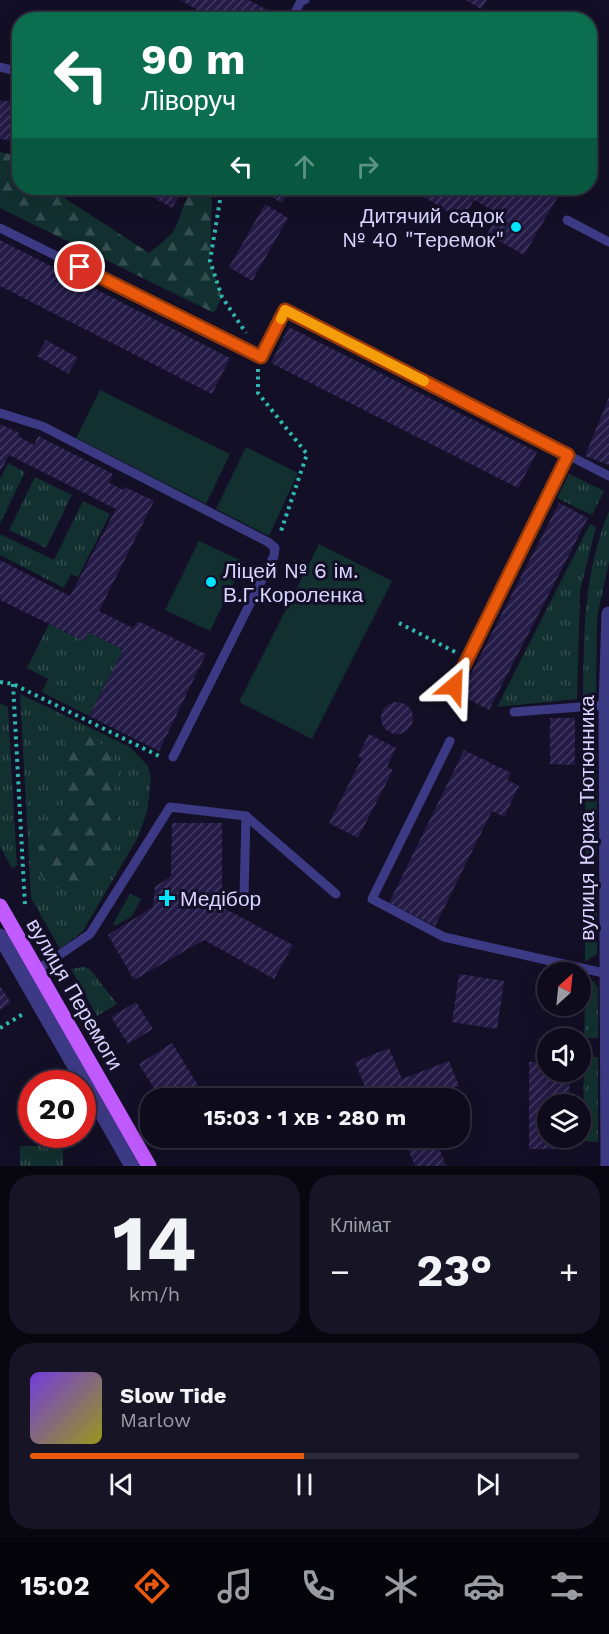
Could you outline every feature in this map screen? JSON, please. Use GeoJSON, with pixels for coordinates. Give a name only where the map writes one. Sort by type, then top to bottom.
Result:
{"type":"FeatureCollection","features":[{"type":"Feature","properties":{"kind":"main road","name":"вулиця Перемоги"},"geometry":{"type":"LineString","coordinates":[[0,906],[149,1166]]}},
{"type":"Feature","properties":{"kind":"street","name":"вулиця Юрка Тютюнника"},"geometry":{"type":"LineString","coordinates":[[608,1166],[606,705],[609,614]]}},
{"type":"Feature","properties":{"kind":"street","name":"вулиця Перемоги"},"geometry":{"type":"LineString","coordinates":[[0,936],[132,1166]]}},
{"type":"Feature","properties":{"kind":"lane"},"geometry":{"type":"LineString","coordinates":[[295,12],[301,1],[305,0]]}},
{"type":"Feature","properties":{"kind":"lane"},"geometry":{"type":"LineString","coordinates":[[567,220],[609,242]]}},
{"type":"Feature","properties":{"kind":"lane"},"geometry":{"type":"LineString","coordinates":[[0,228],[261,357],[285,310],[609,476]]}},
{"type":"Feature","properties":{"kind":"lane"},"geometry":{"type":"LineString","coordinates":[[0,413],[42,426],[268,542],[275,548],[274,556],[254,598],[173,757]]}},
{"type":"Feature","properties":{"kind":"lane"},"geometry":{"type":"LineString","coordinates":[[454,686],[568,455]]}},
{"type":"Feature","properties":{"kind":"lane"},"geometry":{"type":"LineString","coordinates":[[514,712],[606,705]]}},
{"type":"Feature","properties":{"kind":"lane"},"geometry":{"type":"LineString","coordinates":[[450,741],[372,899],[444,937],[608,974]]}},
{"type":"Feature","properties":{"kind":"lane"},"geometry":{"type":"LineString","coordinates":[[37,970],[90,934],[170,807],[246,816],[336,894]]}},
{"type":"Feature","properties":{"kind":"lane"},"geometry":{"type":"LineString","coordinates":[[244,896],[246,816]]}},
{"type":"Feature","properties":{"kind":"path"},"geometry":{"type":"LineString","coordinates":[[216,195],[220,200],[210,261],[222,297],[261,357],[256,378],[258,393],[307,454],[275,548]]}},
{"type":"Feature","properties":{"kind":"path"},"geometry":{"type":"LineString","coordinates":[[399,623],[467,658]]}},
{"type":"Feature","properties":{"kind":"path"},"geometry":{"type":"LineString","coordinates":[[0,682],[13,684],[162,758],[173,757]]}},
{"type":"Feature","properties":{"kind":"path"},"geometry":{"type":"LineString","coordinates":[[13,684],[26,906]]}},
{"type":"Feature","properties":{"kind":"path"},"geometry":{"type":"LineString","coordinates":[[0,1028],[23,1014]]}},
{"type":"Feature","properties":{"kind":"green space"},"geometry":{"type":"Polygon","coordinates":[[[0,152],[12,155],[12,195],[64,195],[63,197],[149,253],[172,233],[189,195],[209,195],[212,199],[210,261],[222,297],[214,313],[0,208],[0,152]]]}},
{"type":"Feature","properties":{"kind":"green space"},"geometry":{"type":"Polygon","coordinates":[[[100,390],[230,454],[206,504],[76,438],[100,390]]]}},
{"type":"Feature","properties":{"kind":"green space"},"geometry":{"type":"Polygon","coordinates":[[[246,447],[298,473],[269,536],[216,509],[246,447]]]}},
{"type":"Feature","properties":{"kind":"green space"},"geometry":{"type":"Polygon","coordinates":[[[8,463],[25,472],[0,524],[0,479],[8,463]]]}},
{"type":"Feature","properties":{"kind":"green space"},"geometry":{"type":"Polygon","coordinates":[[[569,474],[604,491],[592,515],[557,498],[569,474]]]}},
{"type":"Feature","properties":{"kind":"green space"},"geometry":{"type":"Polygon","coordinates":[[[35,477],[72,495],[46,548],[9,530],[35,477]]]}},
{"type":"Feature","properties":{"kind":"green space"},"geometry":{"type":"Polygon","coordinates":[[[83,501],[110,514],[78,577],[71,574],[64,588],[0,555],[0,534],[54,560],[83,501]]]}},
{"type":"Feature","properties":{"kind":"green space"},"geometry":{"type":"Polygon","coordinates":[[[609,511],[609,562],[597,617],[596,700],[583,700],[585,627],[590,581],[600,535],[609,511]]]}},
{"type":"Feature","properties":{"kind":"green space"},"geometry":{"type":"Polygon","coordinates":[[[590,524],[596,527],[580,591],[577,699],[497,707],[590,524]]]}},
{"type":"Feature","properties":{"kind":"green space"},"geometry":{"type":"Polygon","coordinates":[[[199,541],[244,562],[210,631],[165,610],[199,541]]]}},
{"type":"Feature","properties":{"kind":"green space"},"geometry":{"type":"Polygon","coordinates":[[[319,544],[392,581],[312,739],[239,702],[319,544]]]}},
{"type":"Feature","properties":{"kind":"green space"},"geometry":{"type":"Polygon","coordinates":[[[49,624],[84,641],[88,632],[123,650],[89,716],[42,692],[48,679],[27,668],[49,624]]]}},
{"type":"Feature","properties":{"kind":"green space"},"geometry":{"type":"Polygon","coordinates":[[[20,694],[130,747],[148,766],[151,780],[147,812],[138,837],[83,931],[60,949],[31,898],[20,694]]]}},
{"type":"Feature","properties":{"kind":"green space"},"geometry":{"type":"Polygon","coordinates":[[[0,703],[8,707],[17,866],[12,868],[0,847],[0,703]]]}},
{"type":"Feature","properties":{"kind":"green space"},"geometry":{"type":"Polygon","coordinates":[[[596,720],[597,855],[586,855],[584,721],[596,720]]]}},
{"type":"Feature","properties":{"kind":"green space"},"geometry":{"type":"Polygon","coordinates":[[[79,731],[98,741],[121,772],[115,789],[119,828],[113,852],[101,867],[83,881],[64,889],[46,882],[36,865],[41,844],[59,817],[70,780],[71,773],[65,744],[71,735],[79,731]]]}},
{"type":"Feature","properties":{"kind":"green space"},"geometry":{"type":"Polygon","coordinates":[[[585,873],[597,873],[597,954],[585,962],[585,873]]]}},
{"type":"Feature","properties":{"kind":"green space"},"geometry":{"type":"Polygon","coordinates":[[[130,894],[141,899],[132,916],[115,926],[113,924],[130,894]]]}},
{"type":"Feature","properties":{"kind":"green space"},"geometry":{"type":"Polygon","coordinates":[[[83,967],[90,969],[117,1004],[97,1016],[71,969],[83,967]]]}},
{"type":"Feature","properties":{"kind":"green space"},"geometry":{"type":"Polygon","coordinates":[[[591,980],[598,988],[598,1038],[591,1038],[591,1028],[584,1028],[585,1016],[591,1016],[591,980]]]}},
{"type":"Feature","properties":{"kind":"green space"},"geometry":{"type":"Polygon","coordinates":[[[591,1057],[598,1057],[598,1142],[591,1142],[591,1094],[584,1094],[584,1082],[591,1082],[591,1057]]]}},
{"type":"Feature","properties":{"kind":"green space"},"geometry":{"type":"Polygon","coordinates":[[[20,1148],[63,1148],[63,1166],[20,1166],[20,1148]]]}},
{"type":"Feature","properties":{"kind":"building"},"geometry":{"type":"Polygon","coordinates":[[[180,0],[249,0],[271,12],[201,12],[180,0]]]}},
{"type":"Feature","properties":{"kind":"building"},"geometry":{"type":"Polygon","coordinates":[[[466,0],[487,0],[481,9],[466,0]]]}},
{"type":"Feature","properties":{"kind":"building"},"geometry":{"type":"Polygon","coordinates":[[[0,100],[12,102],[12,141],[0,139],[0,100]]]}},
{"type":"Feature","properties":{"kind":"building"},"geometry":{"type":"Polygon","coordinates":[[[149,195],[180,195],[172,208],[149,195]]]}},
{"type":"Feature","properties":{"kind":"building"},"geometry":{"type":"Polygon","coordinates":[[[268,195],[287,195],[282,203],[268,195]]]}},
{"type":"Feature","properties":{"kind":"building","name":"Дитячий садок № 40 \"Теремок\""},"geometry":{"type":"Polygon","coordinates":[[[559,195],[524,255],[487,234],[499,214],[474,200],[462,220],[422,196],[559,195]]]}},
{"type":"Feature","properties":{"kind":"building"},"geometry":{"type":"Polygon","coordinates":[[[265,204],[288,218],[252,281],[229,267],[265,204]]]}},
{"type":"Feature","properties":{"kind":"building"},"geometry":{"type":"Polygon","coordinates":[[[0,240],[230,358],[212,394],[0,286],[0,240]]]}},
{"type":"Feature","properties":{"kind":"building"},"geometry":{"type":"Polygon","coordinates":[[[289,327],[537,452],[518,488],[271,363],[289,327]]]}},
{"type":"Feature","properties":{"kind":"building"},"geometry":{"type":"Polygon","coordinates":[[[46,340],[78,358],[68,374],[37,356],[46,340]]]}},
{"type":"Feature","properties":{"kind":"building"},"geometry":{"type":"Polygon","coordinates":[[[609,397],[609,465],[585,456],[609,397]]]}},
{"type":"Feature","properties":{"kind":"building"},"geometry":{"type":"Polygon","coordinates":[[[0,424],[19,433],[18,436],[34,445],[38,436],[113,474],[109,483],[124,490],[125,487],[154,501],[99,611],[133,628],[138,621],[206,654],[159,751],[89,716],[123,650],[88,632],[84,641],[0,600],[0,560],[70,596],[116,509],[9,455],[0,472],[0,424]]]}},
{"type":"Feature","properties":{"kind":"building"},"geometry":{"type":"Polygon","coordinates":[[[559,503],[588,518],[489,710],[460,695],[559,503]]]}},
{"type":"Feature","properties":{"kind":"building"},"geometry":{"type":"Polygon","coordinates":[[[397,702],[408,707],[413,718],[408,729],[397,734],[386,729],[381,718],[386,707],[397,702]]]}},
{"type":"Feature","properties":{"kind":"building"},"geometry":{"type":"Polygon","coordinates":[[[550,718],[575,718],[575,765],[550,764],[550,718]]]}},
{"type":"Feature","properties":{"kind":"building"},"geometry":{"type":"Polygon","coordinates":[[[369,734],[396,748],[387,767],[393,770],[358,838],[329,823],[362,758],[358,756],[369,734]]]}},
{"type":"Feature","properties":{"kind":"building"},"geometry":{"type":"Polygon","coordinates":[[[464,750],[511,773],[507,780],[519,786],[504,817],[492,811],[435,926],[389,903],[464,750]]]}},
{"type":"Feature","properties":{"kind":"building"},"geometry":{"type":"Polygon","coordinates":[[[172,823],[222,823],[222,907],[293,945],[274,979],[204,940],[134,980],[108,935],[153,907],[155,887],[171,876],[172,823]]]}},
{"type":"Feature","properties":{"kind":"building"},"geometry":{"type":"Polygon","coordinates":[[[459,974],[504,981],[497,1029],[452,1022],[459,974]]]}},
{"type":"Feature","properties":{"kind":"building"},"geometry":{"type":"Polygon","coordinates":[[[0,986],[11,1003],[0,1010],[0,986]]]}},
{"type":"Feature","properties":{"kind":"building"},"geometry":{"type":"Polygon","coordinates":[[[136,1002],[153,1029],[128,1044],[111,1017],[136,1002]]]}},
{"type":"Feature","properties":{"kind":"building"},"geometry":{"type":"Polygon","coordinates":[[[172,1043],[200,1088],[154,1088],[139,1064],[172,1043]]]}},
{"type":"Feature","properties":{"kind":"building"},"geometry":{"type":"Polygon","coordinates":[[[389,1048],[402,1079],[449,1061],[459,1086],[454,1088],[365,1088],[355,1062],[389,1048]]]}},
{"type":"Feature","properties":{"kind":"building"},"geometry":{"type":"Polygon","coordinates":[[[529,1062],[537,1062],[537,1082],[570,1082],[569,1094],[537,1094],[537,1148],[569,1149],[529,1149],[529,1062]]]}},
{"type":"Feature","properties":{"kind":"building"},"geometry":{"type":"Polygon","coordinates":[[[408,1148],[439,1148],[446,1166],[415,1166],[408,1148]]]}},
{"type":"Feature","properties":{"kind":"slow traffic"},"geometry":{"type":"LineString","coordinates":[[281,319],[285,310],[424,381]]}},
{"type":"Feature","properties":{"kind":"place","name":"Дитячий садок № 40 \"Теремок\""},"geometry":{"type":"Point","coordinates":[516,227]}},
{"type":"Feature","properties":{"kind":"place","name":"Ліцей № 6 ім. В.Г.Короленка"},"geometry":{"type":"Point","coordinates":[211,582]}},
{"type":"Feature","properties":{"kind":"place","name":"Медібор"},"geometry":{"type":"Point","coordinates":[167,898]}},
{"type":"Feature","properties":{"kind":"route"},"geometry":{"type":"LineString","coordinates":[[80,267],[261,357],[285,310],[568,455],[454,686]]}}]}
